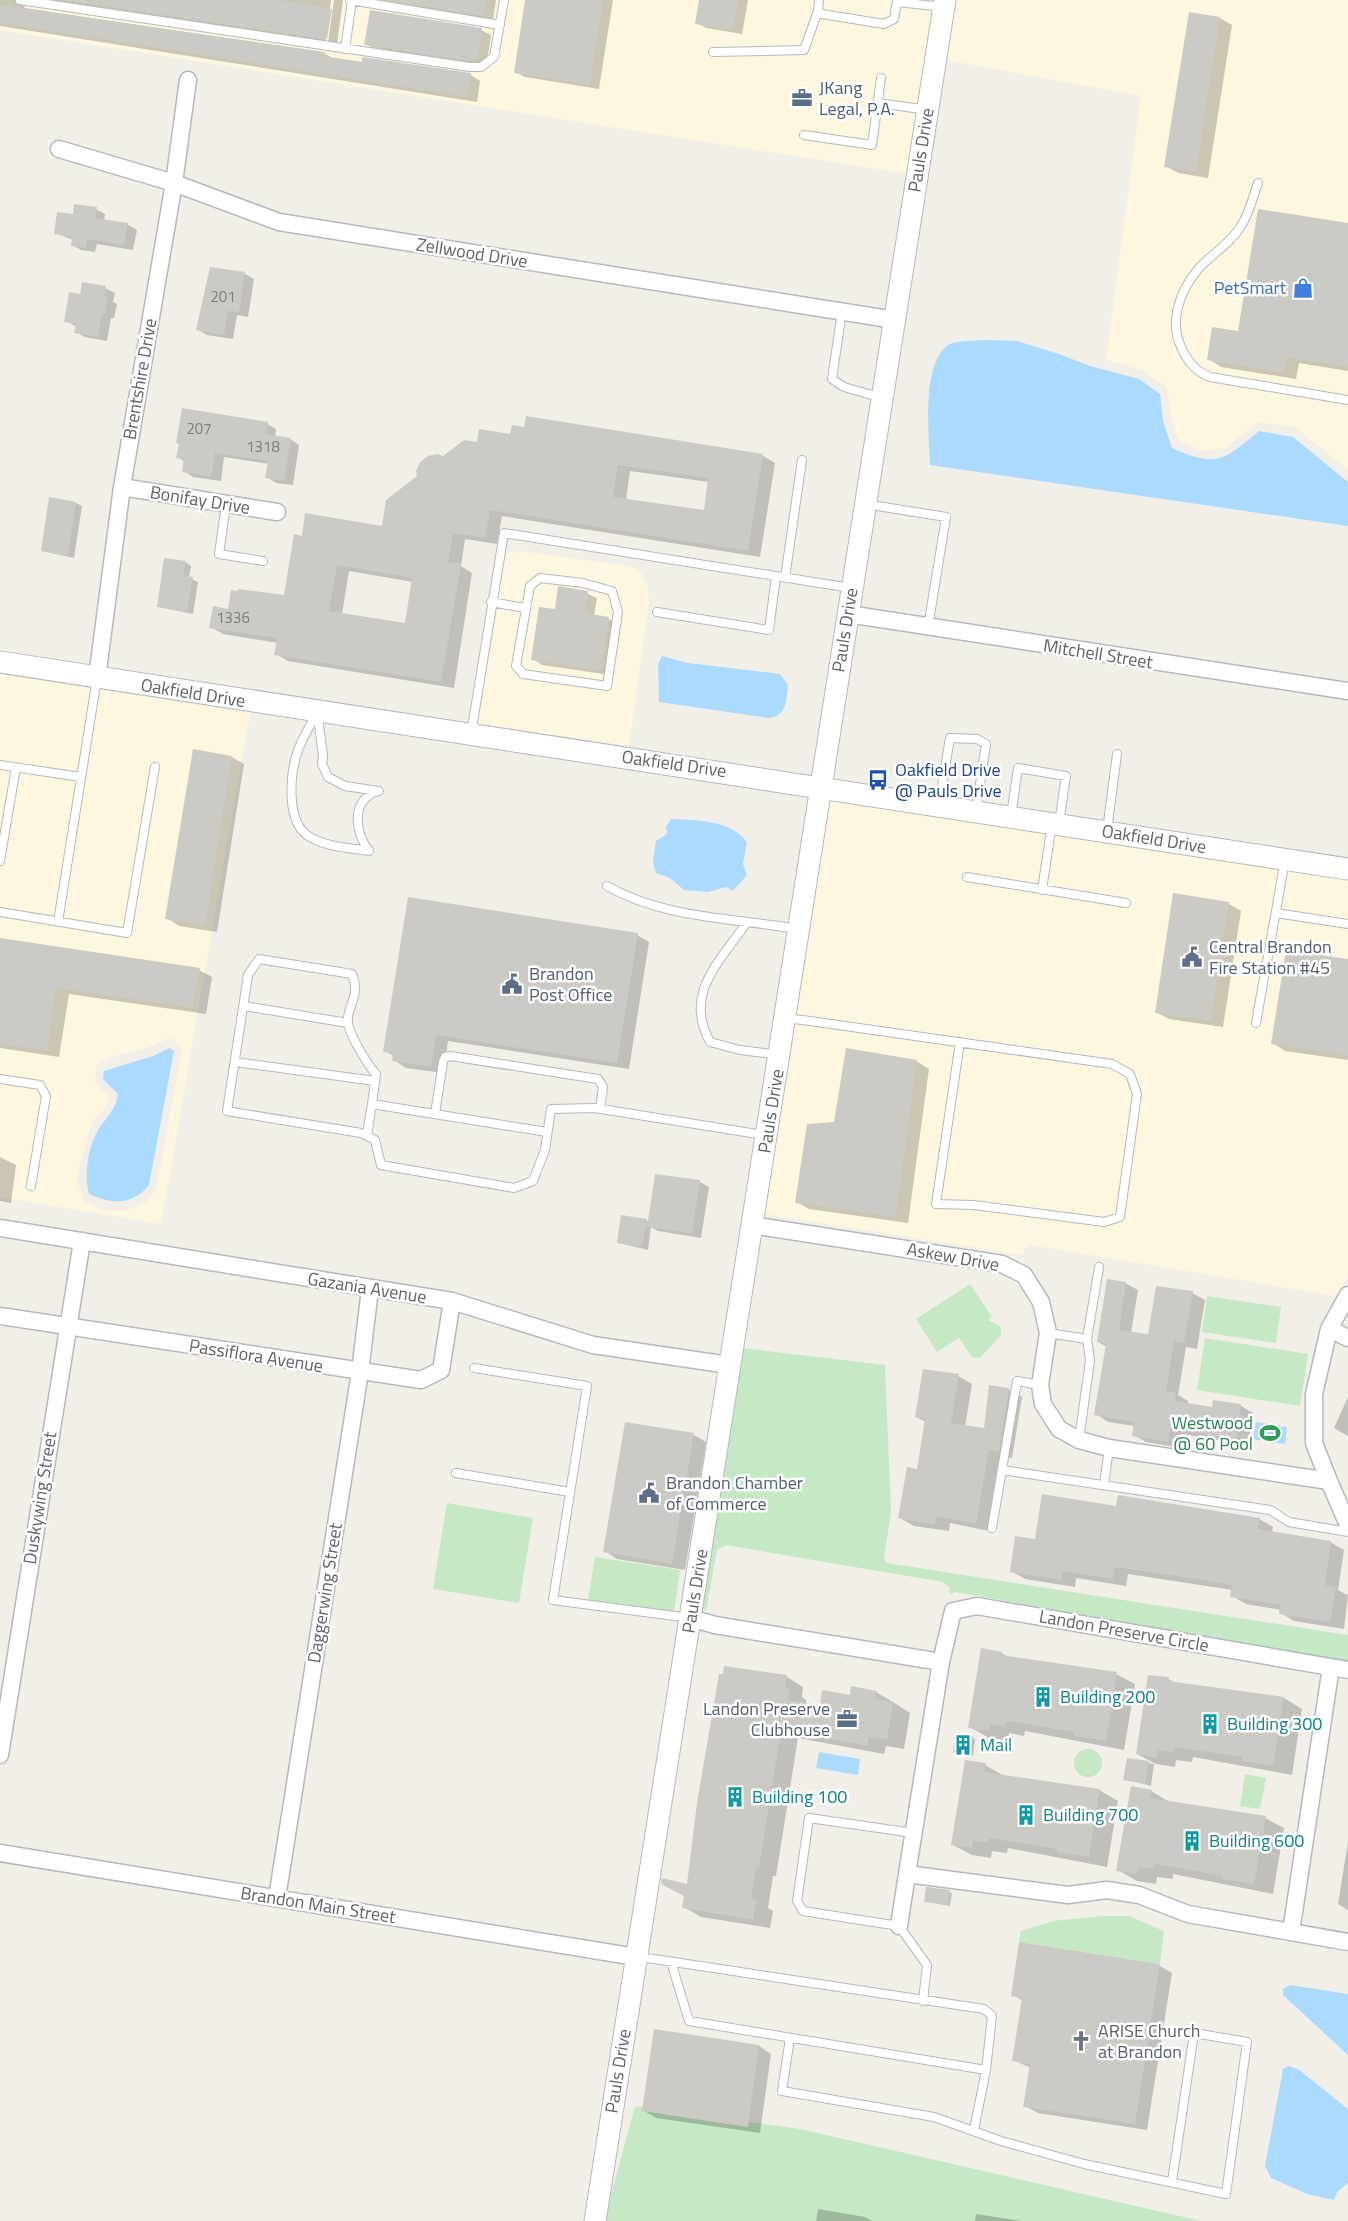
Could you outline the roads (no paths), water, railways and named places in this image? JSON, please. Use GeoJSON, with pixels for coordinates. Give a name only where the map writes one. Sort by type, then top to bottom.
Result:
{"type":"FeatureCollection","features":[{"type":"Feature","properties":{"kind":"street","name":"Pauls Drive"},"geometry":{"type":"LineString","coordinates":[[595,2221],[945,4]]}},
{"type":"Feature","properties":{"kind":"street","name":"Brentshire Drive"},"geometry":{"type":"LineString","coordinates":[[97,678],[122,487],[174,183],[188,80]]}},
{"type":"Feature","properties":{"kind":"street","name":"Zellwood Drive"},"geometry":{"type":"LineString","coordinates":[[59,149],[174,183],[279,222],[895,320]]}},
{"type":"Feature","properties":{"kind":"street","name":"Bonifay Drive"},"geometry":{"type":"LineString","coordinates":[[122,487],[277,512]]}},
{"type":"Feature","properties":{"kind":"street","name":"Mitchell Street"},"geometry":{"type":"LineString","coordinates":[[848,614],[1348,691]]}},
{"type":"Feature","properties":{"kind":"street","name":"Oakfield Drive"},"geometry":{"type":"LineString","coordinates":[[0,662],[317,712],[820,786],[1348,869]]}},
{"type":"Feature","properties":{"kind":"street","name":"Askew Drive"},"geometry":{"type":"LineString","coordinates":[[752,1225],[1002,1264],[1024,1275],[1041,1302],[1048,1333],[1040,1385],[1043,1404],[1059,1429],[1079,1440],[1109,1448],[1329,1481]]}},
{"type":"Feature","properties":{"kind":"street","name":"Gazania Avenue"},"geometry":{"type":"LineString","coordinates":[[0,1228],[452,1301],[593,1346],[729,1365]]}},
{"type":"Feature","properties":{"kind":"street","name":"Duskywing Street"},"geometry":{"type":"LineString","coordinates":[[0,1755],[82,1241]]}},
{"type":"Feature","properties":{"kind":"street","name":"Daggerwing Street"},"geometry":{"type":"LineString","coordinates":[[277,1898],[360,1372],[370,1289]]}},
{"type":"Feature","properties":{"kind":"street"},"geometry":{"type":"LineString","coordinates":[[1348,1295],[1329,1329],[1314,1394],[1314,1443],[1348,1525]]}},
{"type":"Feature","properties":{"kind":"street","name":"Passiflora Avenue"},"geometry":{"type":"LineString","coordinates":[[0,1316],[421,1380],[441,1371],[452,1301]]}},
{"type":"Feature","properties":{"kind":"street"},"geometry":{"type":"LineString","coordinates":[[1329,1329],[1348,1338]]}},
{"type":"Feature","properties":{"kind":"street","name":"Landon Preserve Circle"},"geometry":{"type":"LineString","coordinates":[[899,1926],[941,1662],[953,1611],[977,1606],[1348,1670]]}},
{"type":"Feature","properties":{"kind":"street"},"geometry":{"type":"LineString","coordinates":[[690,1618],[726,1627],[941,1662]]}},
{"type":"Feature","properties":{"kind":"street"},"geometry":{"type":"LineString","coordinates":[[1291,1932],[1331,1667]]}},
{"type":"Feature","properties":{"kind":"street","name":"Brandon Main Street"},"geometry":{"type":"LineString","coordinates":[[0,1853],[636,1957]]}},
{"type":"Feature","properties":{"kind":"street"},"geometry":{"type":"LineString","coordinates":[[908,1874],[1068,1894],[1107,1890],[1139,1895],[1188,1914],[1348,1942]]}},
{"type":"Feature","properties":{"kind":"lane"},"geometry":{"type":"LineString","coordinates":[[20,0],[345,49],[482,67],[494,57],[504,0]]}},
{"type":"Feature","properties":{"kind":"lane"},"geometry":{"type":"LineString","coordinates":[[345,49],[352,0],[500,25]]}},
{"type":"Feature","properties":{"kind":"lane"},"geometry":{"type":"LineString","coordinates":[[714,52],[804,50],[818,11],[819,0]]}},
{"type":"Feature","properties":{"kind":"lane"},"geometry":{"type":"LineString","coordinates":[[818,11],[884,24],[894,19],[897,1],[945,4]]}},
{"type":"Feature","properties":{"kind":"lane"},"geometry":{"type":"LineString","coordinates":[[804,135],[872,145],[881,78]]}},
{"type":"Feature","properties":{"kind":"lane"},"geometry":{"type":"LineString","coordinates":[[878,103],[928,110]]}},
{"type":"Feature","properties":{"kind":"lane"},"geometry":{"type":"LineString","coordinates":[[1258,183],[1242,225],[1227,245],[1199,268],[1182,292],[1175,321],[1179,343],[1188,362],[1201,374],[1348,400]]}},
{"type":"Feature","properties":{"kind":"lane"},"geometry":{"type":"LineString","coordinates":[[842,311],[832,379],[844,387],[882,399]]}},
{"type":"Feature","properties":{"kind":"lane"},"geometry":{"type":"LineString","coordinates":[[657,612],[769,630],[802,460]]}},
{"type":"Feature","properties":{"kind":"lane"},"geometry":{"type":"LineString","coordinates":[[226,504],[219,554],[263,561]]}},
{"type":"Feature","properties":{"kind":"lane"},"geometry":{"type":"LineString","coordinates":[[865,504],[946,518],[928,627]]}},
{"type":"Feature","properties":{"kind":"lane"},"geometry":{"type":"LineString","coordinates":[[471,735],[504,533],[851,588]]}},
{"type":"Feature","properties":{"kind":"lane"},"geometry":{"type":"LineString","coordinates":[[540,578],[583,583],[612,591],[618,612],[607,686],[523,674],[516,666],[525,608],[530,586],[540,578]]}},
{"type":"Feature","properties":{"kind":"lane"},"geometry":{"type":"LineString","coordinates":[[491,602],[525,608]]}},
{"type":"Feature","properties":{"kind":"lane"},"geometry":{"type":"LineString","coordinates":[[58,922],[97,678]]}},
{"type":"Feature","properties":{"kind":"lane"},"geometry":{"type":"LineString","coordinates":[[317,712],[323,755],[322,764],[328,777],[345,786],[379,791],[368,797],[357,818],[360,838],[369,851],[317,841],[307,836],[296,821],[292,798],[298,751],[317,712]]}},
{"type":"Feature","properties":{"kind":"lane"},"geometry":{"type":"LineString","coordinates":[[939,805],[950,738],[976,739],[986,744],[976,811]]}},
{"type":"Feature","properties":{"kind":"lane"},"geometry":{"type":"LineString","coordinates":[[1106,831],[1117,754]]}},
{"type":"Feature","properties":{"kind":"lane"},"geometry":{"type":"LineString","coordinates":[[0,765],[81,777]]}},
{"type":"Feature","properties":{"kind":"lane"},"geometry":{"type":"LineString","coordinates":[[0,912],[127,933],[155,766]]}},
{"type":"Feature","properties":{"kind":"lane"},"geometry":{"type":"LineString","coordinates":[[0,861],[16,767]]}},
{"type":"Feature","properties":{"kind":"lane"},"geometry":{"type":"LineString","coordinates":[[1011,816],[1018,768],[1066,776],[1042,890]]}},
{"type":"Feature","properties":{"kind":"lane"},"geometry":{"type":"LineString","coordinates":[[1256,1023],[1285,859]]}},
{"type":"Feature","properties":{"kind":"lane"},"geometry":{"type":"LineString","coordinates":[[968,877],[1126,903]]}},
{"type":"Feature","properties":{"kind":"lane"},"geometry":{"type":"LineString","coordinates":[[607,886],[639,901],[666,909],[798,929]]}},
{"type":"Feature","properties":{"kind":"lane"},"geometry":{"type":"LineString","coordinates":[[1276,913],[1348,924]]}},
{"type":"Feature","properties":{"kind":"lane"},"geometry":{"type":"LineString","coordinates":[[747,922],[702,987],[700,1023],[710,1042],[740,1050],[780,1055]]}},
{"type":"Feature","properties":{"kind":"lane"},"geometry":{"type":"LineString","coordinates":[[367,1135],[376,1074],[367,1065],[348,1023],[357,986],[352,974],[259,959],[248,975],[227,1111],[367,1135],[375,1140],[381,1165],[514,1188],[533,1181],[545,1150],[551,1109],[600,1109],[768,1136]]}},
{"type":"Feature","properties":{"kind":"lane"},"geometry":{"type":"LineString","coordinates":[[244,1006],[348,1023]]}},
{"type":"Feature","properties":{"kind":"lane"},"geometry":{"type":"LineString","coordinates":[[785,1018],[960,1042],[1112,1064],[1130,1074],[1137,1094],[1120,1217],[1104,1222],[974,1205],[936,1204],[960,1042]]}},
{"type":"Feature","properties":{"kind":"lane"},"geometry":{"type":"LineString","coordinates":[[435,1114],[443,1062],[450,1056],[598,1079],[603,1087],[600,1109]]}},
{"type":"Feature","properties":{"kind":"lane"},"geometry":{"type":"LineString","coordinates":[[235,1062],[375,1081]]}},
{"type":"Feature","properties":{"kind":"lane"},"geometry":{"type":"LineString","coordinates":[[0,1079],[40,1085],[46,1096],[31,1186]]}},
{"type":"Feature","properties":{"kind":"lane"},"geometry":{"type":"LineString","coordinates":[[372,1104],[547,1132]]}},
{"type":"Feature","properties":{"kind":"lane"},"geometry":{"type":"LineString","coordinates":[[1079,1440],[1090,1360],[1087,1340],[1099,1267]]}},
{"type":"Feature","properties":{"kind":"lane"},"geometry":{"type":"LineString","coordinates":[[1048,1333],[1087,1340]]}},
{"type":"Feature","properties":{"kind":"lane"},"geometry":{"type":"LineString","coordinates":[[474,1368],[587,1386],[553,1600],[690,1618]]}},
{"type":"Feature","properties":{"kind":"lane"},"geometry":{"type":"LineString","coordinates":[[992,1528],[1017,1381],[1040,1385]]}},
{"type":"Feature","properties":{"kind":"lane"},"geometry":{"type":"LineString","coordinates":[[1104,1485],[1109,1448]]}},
{"type":"Feature","properties":{"kind":"lane"},"geometry":{"type":"LineString","coordinates":[[1002,1470],[1270,1510],[1289,1522],[1348,1532]]}},
{"type":"Feature","properties":{"kind":"lane"},"geometry":{"type":"LineString","coordinates":[[456,1473],[570,1492]]}},
{"type":"Feature","properties":{"kind":"lane"},"geometry":{"type":"LineString","coordinates":[[914,1833],[809,1818],[797,1900],[803,1911],[899,1926],[927,1965],[924,2001]]}},
{"type":"Feature","properties":{"kind":"lane"},"geometry":{"type":"LineString","coordinates":[[636,1957],[984,2009],[992,2016],[986,2070],[974,2130]]}},
{"type":"Feature","properties":{"kind":"lane"},"geometry":{"type":"LineString","coordinates":[[671,1962],[689,2021],[986,2070]]}},
{"type":"Feature","properties":{"kind":"lane"},"geometry":{"type":"LineString","coordinates":[[790,2038],[782,2091],[934,2117],[1001,2141],[1084,2164],[1226,2194],[1247,2042],[1194,2033],[1172,2182]]}},
{"type":"Feature","properties":{"kind":"water"},"geometry":{"type":"Polygon","coordinates":[[[985,340],[1017,341],[1090,366],[1139,379],[1160,394],[1163,421],[1172,448],[1187,454],[1200,458],[1219,458],[1237,449],[1259,431],[1293,437],[1348,482],[1348,526],[930,465],[928,401],[930,384],[939,355],[951,343],[985,340]]]}},
{"type":"Feature","properties":{"kind":"water"},"geometry":{"type":"Polygon","coordinates":[[[662,656],[688,663],[780,674],[788,685],[786,702],[779,714],[769,718],[659,702],[658,664],[662,656]]]}},
{"type":"Feature","properties":{"kind":"water"},"geometry":{"type":"Polygon","coordinates":[[[671,819],[723,825],[732,829],[747,842],[743,864],[747,875],[733,891],[726,887],[708,892],[684,890],[670,878],[656,873],[653,862],[656,841],[667,834],[666,827],[671,819]]]}},
{"type":"Feature","properties":{"kind":"water"},"geometry":{"type":"Polygon","coordinates":[[[170,1048],[174,1051],[149,1185],[136,1197],[128,1200],[105,1200],[89,1194],[88,1158],[97,1131],[114,1107],[118,1094],[103,1079],[104,1071],[153,1056],[170,1048]]]}},
{"type":"Feature","properties":{"kind":"water","name":"Westwood @ 60 Pool"},"geometry":{"type":"Polygon","coordinates":[[[1256,1422],[1287,1427],[1285,1444],[1253,1439],[1256,1422]]]}},
{"type":"Feature","properties":{"kind":"water"},"geometry":{"type":"Polygon","coordinates":[[[819,1752],[860,1759],[858,1775],[816,1768],[819,1752]]]}},
{"type":"Feature","properties":{"kind":"water"},"geometry":{"type":"Polygon","coordinates":[[[1290,1985],[1348,1994],[1348,2055],[1283,1995],[1283,1989],[1290,1985]]]}},
{"type":"Feature","properties":{"kind":"water"},"geometry":{"type":"Polygon","coordinates":[[[1288,2066],[1298,2069],[1348,2109],[1348,2183],[1337,2192],[1334,2200],[1307,2194],[1271,2178],[1265,2166],[1283,2069],[1288,2066]]]}},
{"type":"Feature","properties":{"kind":"place","name":"JKang Legal, P.A."},"geometry":{"type":"Point","coordinates":[802,98]}},
{"type":"Feature","properties":{"kind":"place","name":"PetSmart"},"geometry":{"type":"Point","coordinates":[1303,288]}},
{"type":"Feature","properties":{"kind":"place","name":"Oakfield Drive @ Pauls Drive"},"geometry":{"type":"Point","coordinates":[878,780]}},
{"type":"Feature","properties":{"kind":"place","name":"Central Brandon Fire Station #45"},"geometry":{"type":"Point","coordinates":[1192,957]}},
{"type":"Feature","properties":{"kind":"place","name":"Brandon Post Office"},"geometry":{"type":"Point","coordinates":[512,984]}},
{"type":"Feature","properties":{"kind":"place","name":"Westwood @ 60 Pool"},"geometry":{"type":"Point","coordinates":[1270,1433]}},
{"type":"Feature","properties":{"kind":"place","name":"Brandon Chamber of Commerce"},"geometry":{"type":"Point","coordinates":[649,1493]}},
{"type":"Feature","properties":{"kind":"place","name":"Building 200"},"geometry":{"type":"Point","coordinates":[1043,1697]}},
{"type":"Feature","properties":{"kind":"place","name":"Landon Preserve Clubhouse"},"geometry":{"type":"Point","coordinates":[847,1719]}},
{"type":"Feature","properties":{"kind":"place","name":"Building 300"},"geometry":{"type":"Point","coordinates":[1210,1724]}},
{"type":"Feature","properties":{"kind":"place","name":"Mail"},"geometry":{"type":"Point","coordinates":[963,1745]}},
{"type":"Feature","properties":{"kind":"place","name":"Building 100"},"geometry":{"type":"Point","coordinates":[735,1797]}},
{"type":"Feature","properties":{"kind":"place","name":"Building 700"},"geometry":{"type":"Point","coordinates":[1026,1815]}},
{"type":"Feature","properties":{"kind":"place","name":"Building 600"},"geometry":{"type":"Point","coordinates":[1192,1841]}},
{"type":"Feature","properties":{"kind":"place","name":"ARISE Church at Brandon"},"geometry":{"type":"Point","coordinates":[1081,2041]}}]}
